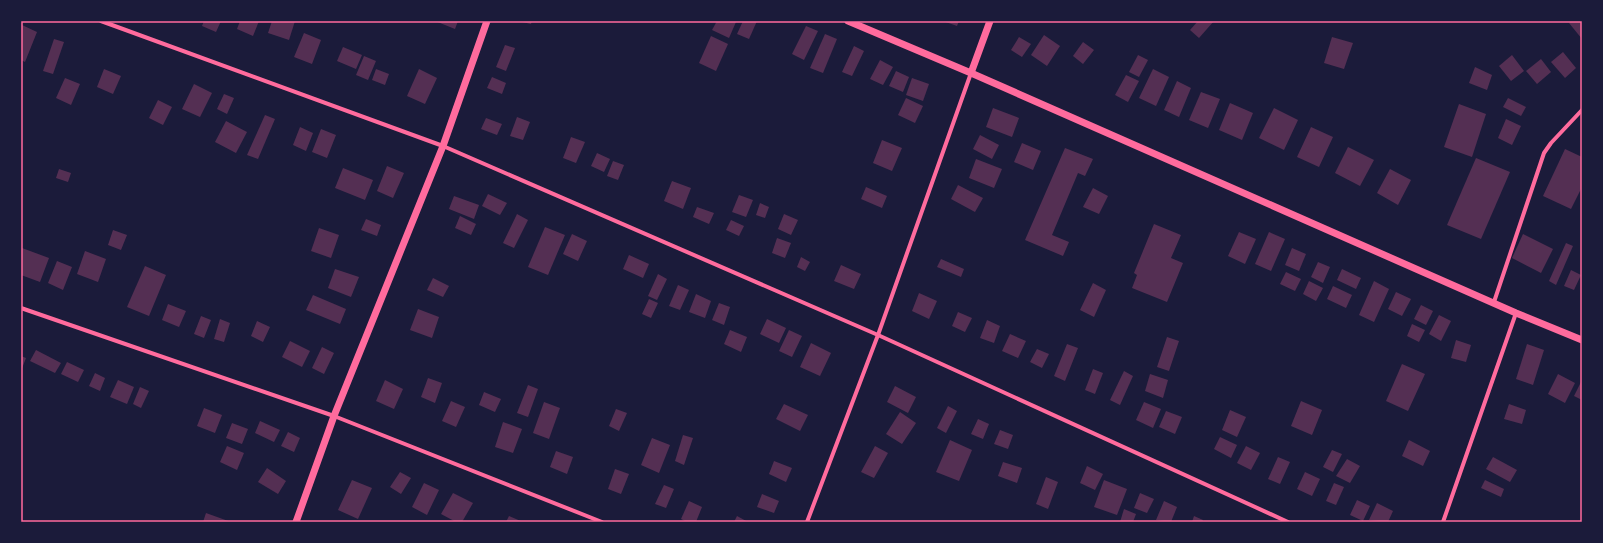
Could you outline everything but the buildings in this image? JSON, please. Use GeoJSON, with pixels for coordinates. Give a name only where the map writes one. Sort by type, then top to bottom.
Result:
{"type":"FeatureCollection","features":[{"type":"Feature","properties":{"kind":"street"},"geometry":{"type":"LineString","coordinates":[[101,21],[443,146],[878,335],[1288,522]]}},
{"type":"Feature","properties":{"kind":"street"},"geometry":{"type":"LineString","coordinates":[[296,522],[334,416],[443,146],[487,21]]}},
{"type":"Feature","properties":{"kind":"street"},"geometry":{"type":"LineString","coordinates":[[848,21],[971,73],[1494,302],[1516,313],[1582,340]]}},
{"type":"Feature","properties":{"kind":"street"},"geometry":{"type":"LineString","coordinates":[[807,522],[878,335],[990,21]]}},
{"type":"Feature","properties":{"kind":"street"},"geometry":{"type":"LineString","coordinates":[[1494,302],[1544,153],[1582,110]]}},
{"type":"Feature","properties":{"kind":"street"},"geometry":{"type":"LineString","coordinates":[[21,308],[334,416],[602,522]]}},
{"type":"Feature","properties":{"kind":"street"},"geometry":{"type":"LineString","coordinates":[[1443,522],[1516,313]]}}]}
